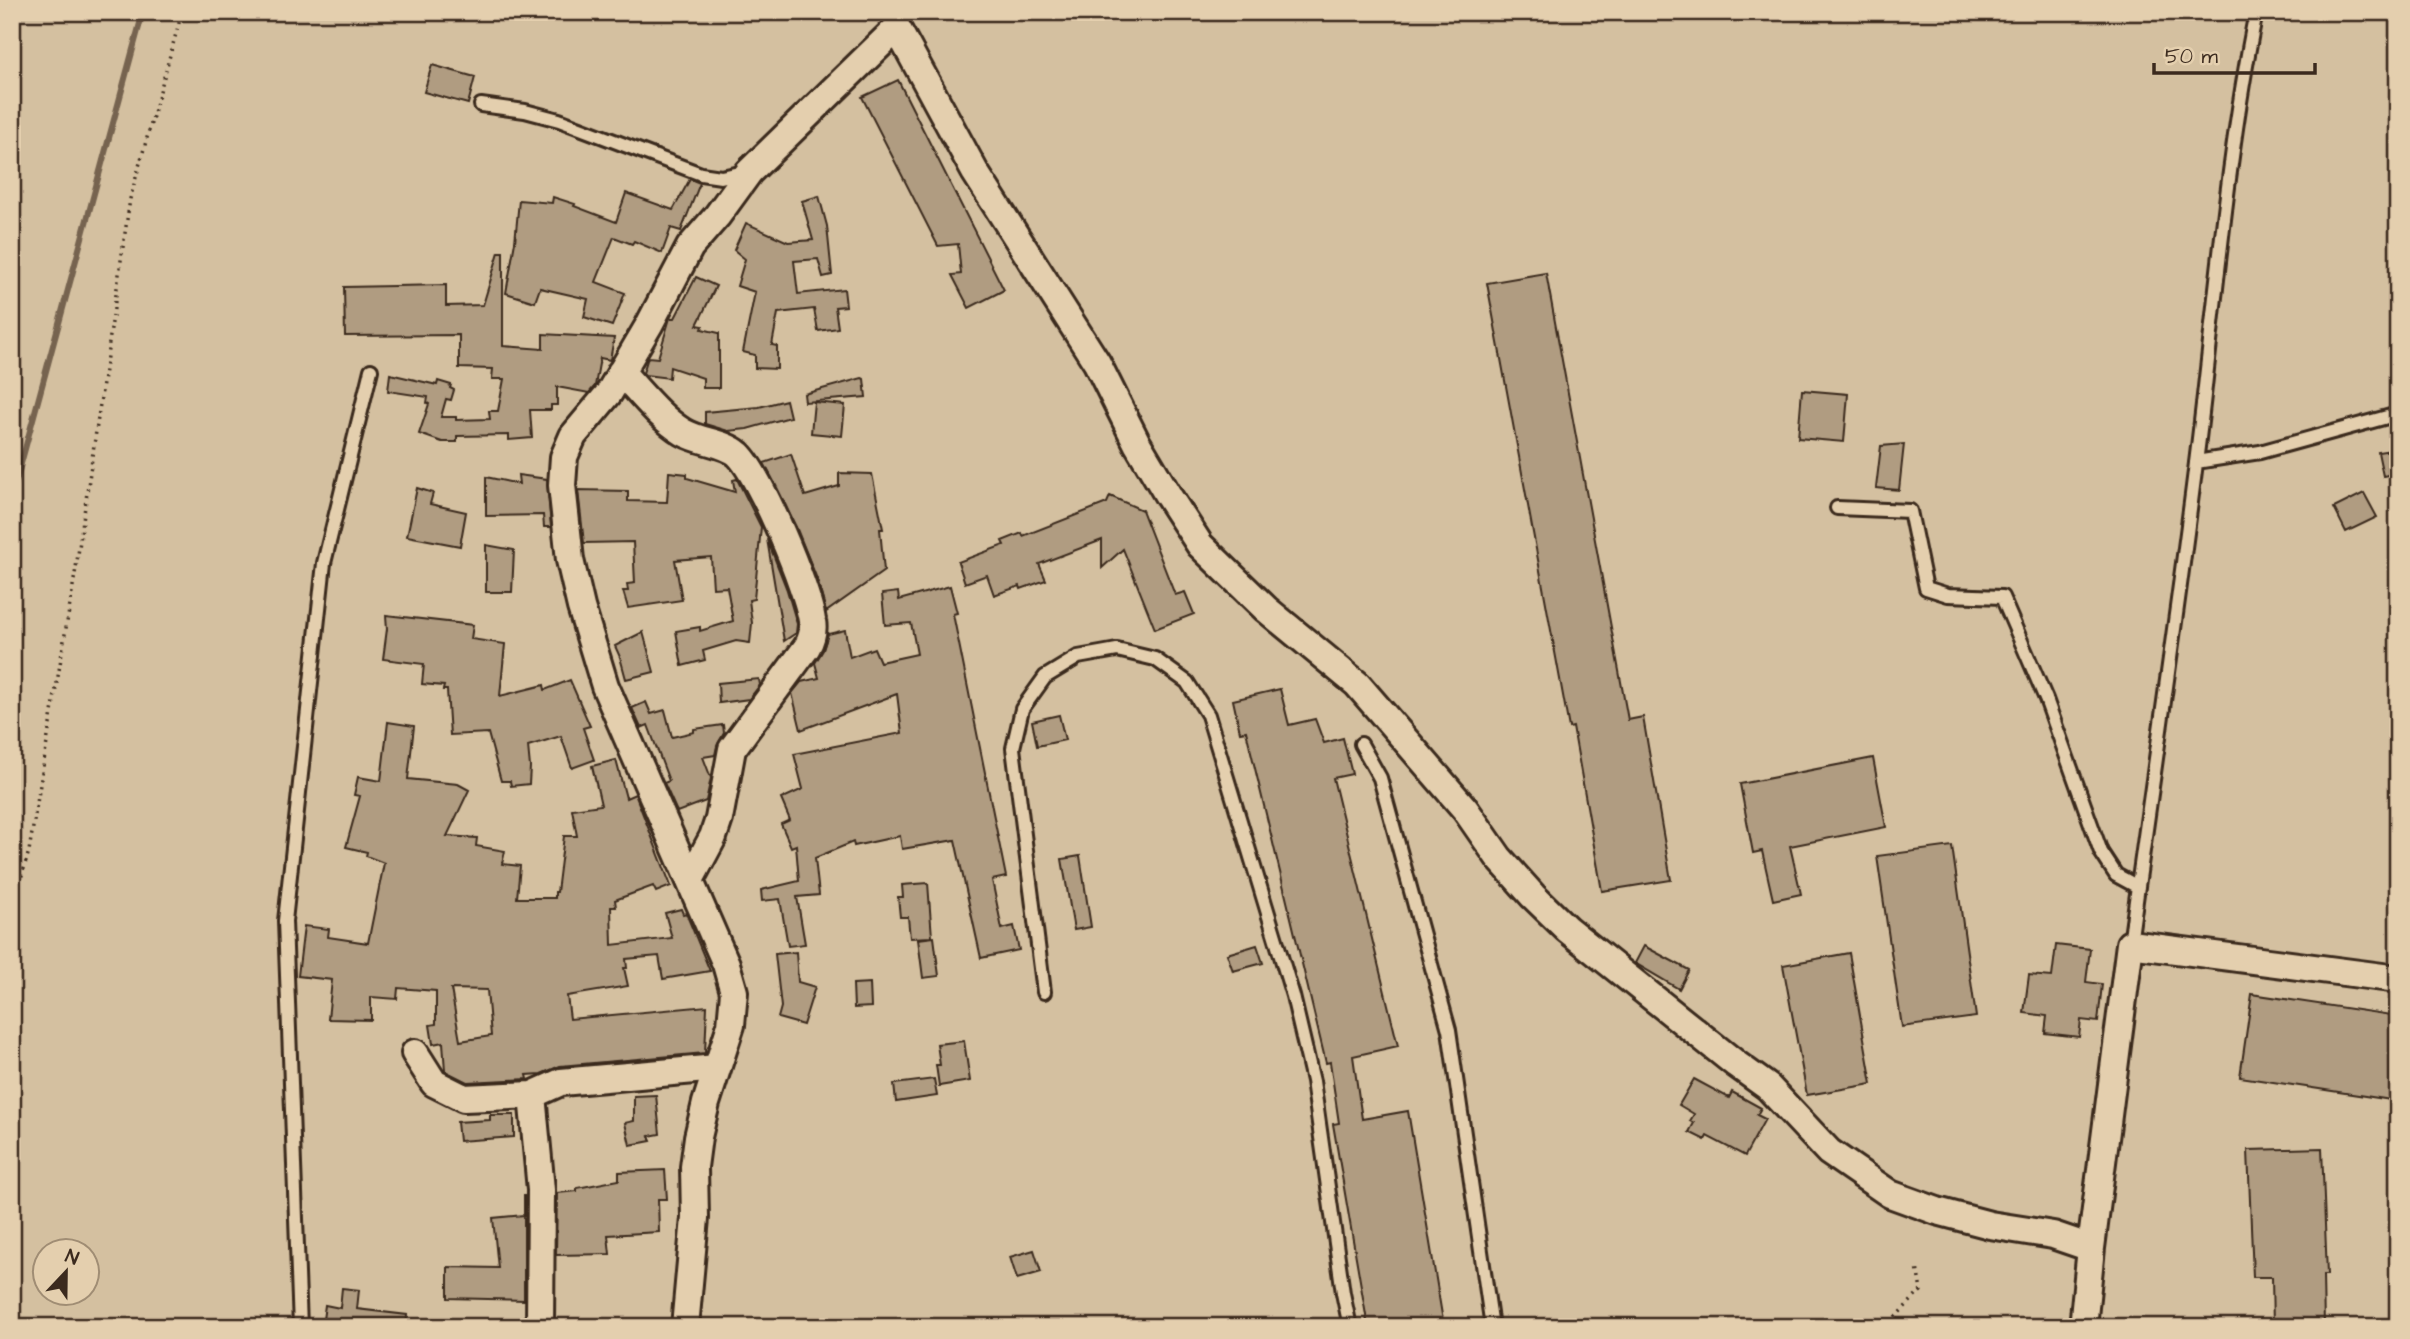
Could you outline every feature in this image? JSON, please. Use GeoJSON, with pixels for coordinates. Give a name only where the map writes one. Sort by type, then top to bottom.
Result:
{"type":"FeatureCollection","features":[{"type":"Feature","properties":{"kind":"street"},"geometry":{"type":"LineString","coordinates":[[685,1327],[695,1218],[694,1167],[698,1137],[731,1025],[734,992],[726,964],[605,686],[570,560],[562,485],[564,457],[573,436],[609,393],[690,247],[718,216],[749,172],[900,24],[975,172],[1097,363],[1137,443],[1200,545],[1266,609],[1357,684],[1465,809],[1499,858],[1533,896],[1567,929],[1768,1087],[1829,1152],[1890,1194],[1937,1211],[1990,1225],[2053,1235],[2091,1248]]}},
{"type":"Feature","properties":{"kind":"street"},"geometry":{"type":"LineString","coordinates":[[621,372],[668,421],[684,433],[734,451],[746,464],[783,536],[813,624],[813,633],[807,646],[732,749],[719,819],[713,837],[690,880]]}},
{"type":"Feature","properties":{"kind":"street"},"geometry":{"type":"LineString","coordinates":[[2083,1327],[2130,944],[2398,979]]}},
{"type":"Feature","properties":{"kind":"street"},"geometry":{"type":"LineString","coordinates":[[415,1053],[434,1083],[464,1098],[532,1096],[561,1082],[717,1068]]}},
{"type":"Feature","properties":{"kind":"street"},"geometry":{"type":"LineString","coordinates":[[532,1096],[541,1190],[540,1327]]}},
{"type":"Feature","properties":{"kind":"lane"},"geometry":{"type":"LineString","coordinates":[[2130,944],[2196,462],[2218,262],[2245,66],[2256,12]]}},
{"type":"Feature","properties":{"kind":"lane"},"geometry":{"type":"LineString","coordinates":[[481,105],[525,111],[559,120],[701,174],[721,177],[749,172]]}},
{"type":"Feature","properties":{"kind":"lane"},"geometry":{"type":"LineString","coordinates":[[300,1327],[285,921],[324,563],[371,370]]}},
{"type":"Feature","properties":{"kind":"lane"},"geometry":{"type":"LineString","coordinates":[[2196,462],[2260,452],[2398,414]]}},
{"type":"Feature","properties":{"kind":"lane"},"geometry":{"type":"LineString","coordinates":[[1837,508],[1910,511],[1926,588],[1948,595],[2002,597],[2046,699],[2101,852],[2116,875],[2138,887]]}},
{"type":"Feature","properties":{"kind":"lane"},"geometry":{"type":"LineString","coordinates":[[1044,992],[1013,748],[1022,709],[1045,677],[1078,657],[1117,650],[1155,659],[1187,682],[1208,715],[1293,996],[1312,1081],[1350,1327]]}},
{"type":"Feature","properties":{"kind":"lane"},"geometry":{"type":"LineString","coordinates":[[1361,744],[1380,778],[1449,1030],[1492,1327]]}},
{"type":"Feature","properties":{"kind":"path"},"geometry":{"type":"LineString","coordinates":[[12,910],[31,838],[76,568],[130,199],[182,12]]}},
{"type":"Feature","properties":{"kind":"path"},"geometry":{"type":"LineString","coordinates":[[1885,1327],[1921,1291],[1917,1267]]}},
{"type":"Feature","properties":{"kind":"shaded area"},"geometry":{"type":"Polygon","coordinates":[[[12,12],[2398,12],[2398,1327],[12,1327],[12,12]]]}},
{"type":"Feature","properties":{"kind":"building"},"geometry":{"type":"Polygon","coordinates":[[[432,65],[475,77],[468,104],[424,92],[432,65]]]}},
{"type":"Feature","properties":{"kind":"building"},"geometry":{"type":"Polygon","coordinates":[[[898,80],[1004,290],[969,308],[952,275],[961,274],[958,244],[938,246],[862,97],[898,80]]]}},
{"type":"Feature","properties":{"kind":"building"},"geometry":{"type":"Polygon","coordinates":[[[690,179],[700,183],[681,231],[671,228],[662,253],[634,241],[632,244],[614,237],[596,282],[625,293],[612,326],[584,317],[588,299],[540,288],[535,302],[506,293],[519,200],[552,203],[553,197],[616,222],[626,193],[673,210],[690,179]]]}},
{"type":"Feature","properties":{"kind":"building"},"geometry":{"type":"Polygon","coordinates":[[[819,196],[827,226],[832,275],[823,277],[818,259],[794,261],[798,294],[844,289],[846,306],[835,307],[838,328],[818,331],[814,309],[778,313],[772,345],[777,346],[777,369],[755,368],[755,355],[743,352],[755,292],[737,286],[745,259],[734,250],[746,223],[788,242],[813,240],[802,201],[819,196]]]}},
{"type":"Feature","properties":{"kind":"building"},"geometry":{"type":"Polygon","coordinates":[[[499,252],[503,252],[503,346],[543,349],[543,334],[614,338],[610,360],[600,358],[595,386],[589,393],[557,387],[557,405],[551,405],[551,410],[530,410],[532,438],[509,440],[509,435],[457,436],[457,442],[442,442],[419,434],[429,404],[428,397],[388,391],[390,374],[437,385],[438,381],[451,385],[450,388],[454,390],[451,400],[446,399],[441,417],[456,417],[456,420],[490,419],[489,411],[498,411],[504,379],[492,379],[493,369],[459,368],[459,335],[345,336],[344,287],[446,285],[446,306],[483,305],[499,252]]]}},
{"type":"Feature","properties":{"kind":"building"},"geometry":{"type":"Polygon","coordinates":[[[1546,273],[1628,720],[1643,717],[1671,880],[1602,891],[1573,727],[1569,728],[1487,283],[1546,273]]]}},
{"type":"Feature","properties":{"kind":"building"},"geometry":{"type":"Polygon","coordinates":[[[696,277],[716,286],[697,325],[719,333],[719,388],[703,388],[703,378],[670,367],[669,378],[643,373],[648,357],[658,358],[670,318],[675,318],[696,277]]]}},
{"type":"Feature","properties":{"kind":"building"},"geometry":{"type":"Polygon","coordinates":[[[862,378],[866,397],[805,402],[804,394],[862,378]]]}},
{"type":"Feature","properties":{"kind":"building"},"geometry":{"type":"Polygon","coordinates":[[[1802,390],[1848,394],[1844,442],[1798,438],[1802,390]]]}},
{"type":"Feature","properties":{"kind":"building"},"geometry":{"type":"Polygon","coordinates":[[[786,400],[790,417],[747,429],[728,431],[705,424],[705,412],[759,407],[786,400]]]}},
{"type":"Feature","properties":{"kind":"building"},"geometry":{"type":"Polygon","coordinates":[[[814,402],[845,405],[842,436],[811,433],[814,402]]]}},
{"type":"Feature","properties":{"kind":"building"},"geometry":{"type":"Polygon","coordinates":[[[1904,444],[1899,490],[1876,488],[1881,446],[1904,444]]]}},
{"type":"Feature","properties":{"kind":"building"},"geometry":{"type":"Polygon","coordinates":[[[2398,449],[2398,473],[2383,476],[2378,452],[2398,449]]]}},
{"type":"Feature","properties":{"kind":"building"},"geometry":{"type":"Polygon","coordinates":[[[791,454],[805,496],[839,486],[839,473],[872,474],[883,529],[880,529],[884,571],[826,612],[817,579],[796,527],[764,463],[791,454]]]}},
{"type":"Feature","properties":{"kind":"building"},"geometry":{"type":"Polygon","coordinates":[[[669,472],[687,474],[687,478],[735,492],[733,480],[737,479],[761,527],[754,599],[749,600],[752,623],[750,643],[736,641],[703,651],[705,660],[682,666],[676,631],[700,627],[700,631],[733,621],[727,587],[713,588],[711,557],[675,560],[682,600],[628,608],[623,591],[628,591],[627,584],[635,583],[633,542],[584,543],[578,490],[628,491],[628,501],[667,502],[669,472]]]}},
{"type":"Feature","properties":{"kind":"building"},"geometry":{"type":"Polygon","coordinates":[[[518,475],[547,479],[551,527],[544,527],[543,515],[486,516],[486,477],[519,484],[518,475]]]}},
{"type":"Feature","properties":{"kind":"building"},"geometry":{"type":"Polygon","coordinates":[[[417,488],[433,493],[430,504],[466,512],[460,546],[407,536],[417,488]]]}},
{"type":"Feature","properties":{"kind":"building"},"geometry":{"type":"Polygon","coordinates":[[[2364,493],[2377,517],[2346,532],[2334,508],[2364,493]]]}},
{"type":"Feature","properties":{"kind":"building"},"geometry":{"type":"Polygon","coordinates":[[[1110,496],[1142,510],[1175,595],[1185,592],[1194,614],[1155,629],[1123,549],[1102,568],[1102,540],[1039,564],[1046,580],[1021,589],[1020,586],[994,595],[987,575],[965,583],[958,562],[1004,545],[1002,541],[1022,533],[1023,536],[1107,503],[1110,496]]]}},
{"type":"Feature","properties":{"kind":"building"},"geometry":{"type":"Polygon","coordinates":[[[767,539],[797,624],[796,633],[784,641],[767,539]]]}},
{"type":"Feature","properties":{"kind":"building"},"geometry":{"type":"Polygon","coordinates":[[[486,545],[514,550],[512,592],[486,592],[486,545]]]}},
{"type":"Feature","properties":{"kind":"building"},"geometry":{"type":"Polygon","coordinates":[[[950,586],[957,613],[953,614],[1006,877],[992,880],[1002,929],[1014,926],[1019,950],[981,958],[955,840],[902,849],[900,836],[854,846],[853,842],[815,858],[819,895],[797,897],[805,944],[788,946],[780,899],[762,901],[761,890],[799,881],[796,845],[791,847],[781,824],[790,820],[781,799],[803,789],[794,754],[902,733],[897,694],[801,730],[792,693],[801,682],[819,678],[815,663],[828,634],[845,630],[850,657],[874,648],[880,662],[917,654],[911,623],[885,625],[882,594],[898,592],[899,600],[950,586]]]}},
{"type":"Feature","properties":{"kind":"building"},"geometry":{"type":"Polygon","coordinates":[[[386,615],[473,625],[471,639],[505,644],[500,696],[544,685],[545,690],[570,680],[590,726],[583,728],[594,760],[572,768],[561,736],[528,746],[529,784],[511,786],[510,781],[501,781],[488,733],[450,735],[447,690],[443,690],[444,686],[422,684],[424,664],[383,659],[386,615]]]}},
{"type":"Feature","properties":{"kind":"building"},"geometry":{"type":"Polygon","coordinates":[[[643,632],[654,672],[626,679],[615,646],[643,632]]]}},
{"type":"Feature","properties":{"kind":"building"},"geometry":{"type":"Polygon","coordinates":[[[759,679],[760,685],[749,699],[719,703],[718,683],[759,679]]]}},
{"type":"Feature","properties":{"kind":"building"},"geometry":{"type":"Polygon","coordinates":[[[1280,689],[1289,725],[1315,719],[1324,743],[1343,738],[1352,774],[1333,778],[1398,1046],[1353,1056],[1362,1119],[1408,1111],[1444,1327],[1368,1327],[1333,1124],[1339,1123],[1330,1062],[1326,1063],[1246,731],[1240,732],[1233,700],[1280,689]]]}},
{"type":"Feature","properties":{"kind":"building"},"geometry":{"type":"Polygon","coordinates":[[[646,702],[651,714],[665,710],[672,737],[694,732],[694,729],[723,725],[724,733],[715,755],[703,757],[711,778],[706,801],[677,812],[664,783],[669,781],[648,725],[641,728],[632,708],[646,702]]]}},
{"type":"Feature","properties":{"kind":"building"},"geometry":{"type":"Polygon","coordinates":[[[1059,715],[1065,740],[1037,746],[1032,721],[1059,715]]]}},
{"type":"Feature","properties":{"kind":"building"},"geometry":{"type":"Polygon","coordinates":[[[388,722],[414,726],[408,779],[458,784],[469,790],[447,836],[477,838],[476,846],[505,851],[502,864],[520,866],[517,898],[555,898],[564,836],[577,836],[572,809],[601,805],[592,766],[616,760],[626,798],[635,794],[671,886],[656,892],[653,886],[615,900],[616,907],[611,907],[612,945],[672,938],[665,913],[681,909],[683,914],[686,913],[710,971],[663,979],[659,956],[626,959],[627,968],[624,968],[628,986],[567,996],[570,1019],[707,1006],[705,1053],[560,1066],[541,1074],[527,1075],[528,1079],[467,1082],[445,1071],[443,1042],[433,1044],[430,1025],[436,1024],[436,991],[398,988],[397,999],[371,997],[371,1020],[328,1019],[332,980],[298,976],[304,926],[329,929],[328,937],[368,943],[384,863],[366,856],[367,852],[346,847],[360,796],[354,795],[358,777],[381,781],[388,722]],[[451,989],[460,1041],[491,1036],[487,990],[451,989]]]}},
{"type":"Feature","properties":{"kind":"building"},"geometry":{"type":"Polygon","coordinates":[[[1873,758],[1886,827],[1790,846],[1801,894],[1773,900],[1762,851],[1753,853],[1740,784],[1873,758]]]}},
{"type":"Feature","properties":{"kind":"building"},"geometry":{"type":"Polygon","coordinates":[[[1952,846],[1976,1017],[1902,1027],[1877,856],[1952,846]]]}},
{"type":"Feature","properties":{"kind":"building"},"geometry":{"type":"Polygon","coordinates":[[[1080,856],[1091,927],[1074,930],[1062,859],[1080,856]]]}},
{"type":"Feature","properties":{"kind":"building"},"geometry":{"type":"Polygon","coordinates":[[[928,883],[932,937],[910,938],[908,917],[900,917],[898,897],[903,897],[902,885],[928,883]]]}},
{"type":"Feature","properties":{"kind":"building"},"geometry":{"type":"Polygon","coordinates":[[[934,937],[939,976],[923,978],[918,939],[934,937]]]}},
{"type":"Feature","properties":{"kind":"building"},"geometry":{"type":"Polygon","coordinates":[[[1257,945],[1263,963],[1233,971],[1227,954],[1257,945]]]}},
{"type":"Feature","properties":{"kind":"building"},"geometry":{"type":"Polygon","coordinates":[[[2056,945],[2090,949],[2086,982],[2102,984],[2098,1022],[2081,1020],[2079,1037],[2045,1033],[2047,1016],[2024,1013],[2029,975],[2052,977],[2056,945]]]}},
{"type":"Feature","properties":{"kind":"building"},"geometry":{"type":"Polygon","coordinates":[[[1644,946],[1689,970],[1679,989],[1635,963],[1644,946]]]}},
{"type":"Feature","properties":{"kind":"building"},"geometry":{"type":"Polygon","coordinates":[[[796,952],[798,982],[815,987],[803,1025],[778,1018],[781,1007],[775,954],[796,952]]]}},
{"type":"Feature","properties":{"kind":"building"},"geometry":{"type":"Polygon","coordinates":[[[1849,953],[1872,1084],[1807,1095],[1783,965],[1849,953]]]}},
{"type":"Feature","properties":{"kind":"building"},"geometry":{"type":"Polygon","coordinates":[[[870,983],[871,1007],[854,1008],[853,984],[870,983]]]}},
{"type":"Feature","properties":{"kind":"building"},"geometry":{"type":"Polygon","coordinates":[[[2252,994],[2398,1016],[2398,1101],[2240,1077],[2252,994]]]}},
{"type":"Feature","properties":{"kind":"building"},"geometry":{"type":"Polygon","coordinates":[[[964,1041],[970,1081],[939,1086],[937,1044],[964,1041]]]}},
{"type":"Feature","properties":{"kind":"building"},"geometry":{"type":"Polygon","coordinates":[[[934,1079],[937,1096],[896,1102],[894,1084],[934,1079]]]}},
{"type":"Feature","properties":{"kind":"building"},"geometry":{"type":"Polygon","coordinates":[[[1694,1079],[1729,1098],[1732,1092],[1761,1108],[1757,1115],[1765,1119],[1745,1156],[1707,1136],[1705,1140],[1689,1132],[1694,1123],[1690,1121],[1694,1114],[1679,1105],[1694,1079]]]}},
{"type":"Feature","properties":{"kind":"building"},"geometry":{"type":"Polygon","coordinates":[[[656,1095],[660,1134],[649,1136],[651,1141],[630,1145],[625,1123],[634,1121],[634,1096],[656,1095]]]}},
{"type":"Feature","properties":{"kind":"building"},"geometry":{"type":"Polygon","coordinates":[[[490,1115],[514,1115],[514,1137],[459,1141],[457,1122],[490,1120],[490,1115]]]}},
{"type":"Feature","properties":{"kind":"building"},"geometry":{"type":"Polygon","coordinates":[[[2322,1148],[2327,1275],[2323,1275],[2324,1327],[2273,1327],[2272,1277],[2253,1277],[2248,1150],[2322,1148]]]}},
{"type":"Feature","properties":{"kind":"building"},"geometry":{"type":"Polygon","coordinates":[[[665,1170],[667,1199],[658,1199],[659,1232],[608,1235],[610,1254],[556,1255],[557,1193],[577,1191],[577,1188],[619,1180],[619,1172],[665,1170]]]}},
{"type":"Feature","properties":{"kind":"building"},"geometry":{"type":"Polygon","coordinates":[[[524,1215],[524,1300],[448,1298],[448,1267],[498,1268],[493,1218],[524,1215]]]}},
{"type":"Feature","properties":{"kind":"building"},"geometry":{"type":"Polygon","coordinates":[[[1034,1250],[1041,1272],[1017,1279],[1010,1257],[1034,1250]]]}},
{"type":"Feature","properties":{"kind":"building"},"geometry":{"type":"Polygon","coordinates":[[[342,1288],[359,1290],[357,1309],[407,1315],[406,1327],[322,1327],[325,1305],[340,1308],[342,1288]]]}},
{"type":"Feature","properties":{"kind":"waterway"},"geometry":{"type":"LineString","coordinates":[[12,497],[143,12]]}}]}
